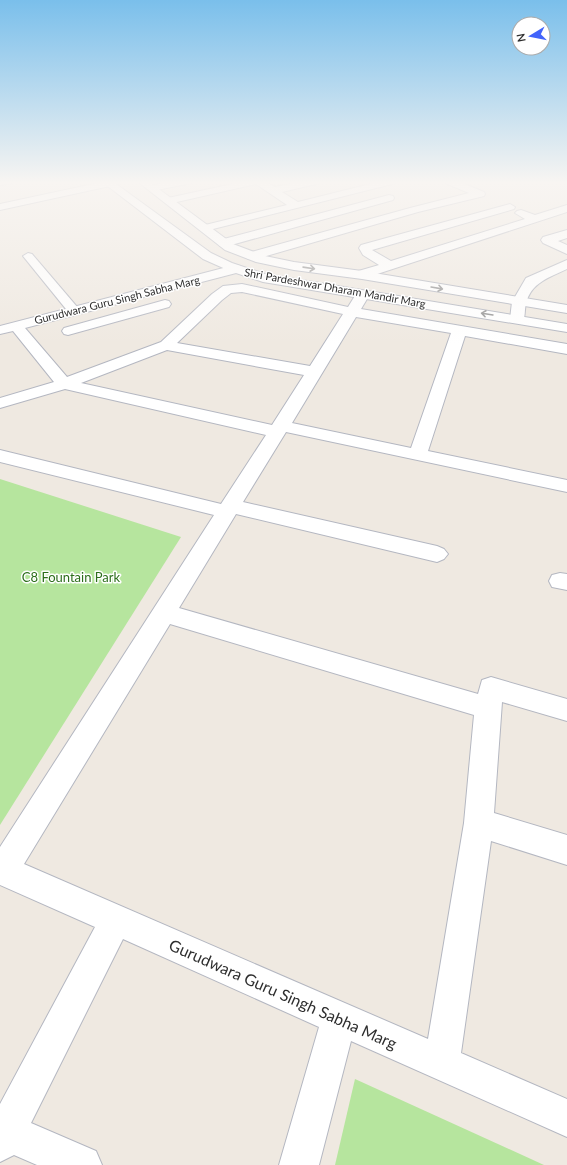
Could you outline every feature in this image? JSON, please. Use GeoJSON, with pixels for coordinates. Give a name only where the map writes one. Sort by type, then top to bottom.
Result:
{"type":"FeatureCollection","features":[{"type":"Feature","properties":{"kind":"street","name":"Shri Pardeshwar Dharam Mandir Marg"},"geometry":{"type":"LineString","coordinates":[[179,235],[207,256],[235,270],[263,278],[567,328]]}},
{"type":"Feature","properties":{"kind":"street","name":"Shri Pardeshwar Dharam Mandir Marg"},"geometry":{"type":"LineString","coordinates":[[214,235],[244,255],[277,264],[359,294],[519,302],[567,310]]}},
{"type":"Feature","properties":{"kind":"street"},"geometry":{"type":"LineString","coordinates":[[224,243],[255,235]]}},
{"type":"Feature","properties":{"kind":"street"},"geometry":{"type":"LineString","coordinates":[[252,256],[325,235]]}},
{"type":"Feature","properties":{"kind":"street"},"geometry":{"type":"LineString","coordinates":[[389,265],[367,252],[365,248],[411,235]]}},
{"type":"Feature","properties":{"kind":"street"},"geometry":{"type":"LineString","coordinates":[[2,869],[315,372],[359,294],[389,265],[483,235]]}},
{"type":"Feature","properties":{"kind":"street"},"geometry":{"type":"LineString","coordinates":[[562,235],[547,240],[567,250]]}},
{"type":"Feature","properties":{"kind":"street"},"geometry":{"type":"LineString","coordinates":[[517,319],[519,302],[531,281],[567,264]]}},
{"type":"Feature","properties":{"kind":"street","name":"Gurudwara Guru Singh Sabha Marg"},"geometry":{"type":"LineString","coordinates":[[8,328],[235,270]]}},
{"type":"Feature","properties":{"kind":"street"},"geometry":{"type":"LineString","coordinates":[[0,403],[64,384],[166,345],[217,297],[228,289],[242,288],[359,294],[460,330],[567,349]]}},
{"type":"Feature","properties":{"kind":"street"},"geometry":{"type":"LineString","coordinates":[[8,328],[64,384],[279,429],[418,455],[567,486]]}},
{"type":"Feature","properties":{"kind":"street"},"geometry":{"type":"LineString","coordinates":[[418,455],[460,330]]}},
{"type":"Feature","properties":{"kind":"street"},"geometry":{"type":"LineString","coordinates":[[166,345],[315,372]]}},
{"type":"Feature","properties":{"kind":"street"},"geometry":{"type":"LineString","coordinates":[[0,456],[229,509],[437,554]]}},
{"type":"Feature","properties":{"kind":"street"},"geometry":{"type":"LineString","coordinates":[[164,613],[488,708]]}},
{"type":"Feature","properties":{"kind":"street"},"geometry":{"type":"LineString","coordinates":[[442,1063],[479,822],[488,708],[491,688],[567,710]]}},
{"type":"Feature","properties":{"kind":"street"},"geometry":{"type":"LineString","coordinates":[[479,822],[567,850]]}},
{"type":"Feature","properties":{"kind":"street","name":"Gurudwara Guru Singh Sabha Marg"},"geometry":{"type":"LineString","coordinates":[[2,869],[567,1118]]}},
{"type":"Feature","properties":{"kind":"street"},"geometry":{"type":"LineString","coordinates":[[82,1165],[2,1135],[116,920]]}},
{"type":"Feature","properties":{"kind":"street"},"geometry":{"type":"LineString","coordinates":[[299,1165],[339,1018]]}},
{"type":"Feature","properties":{"kind":"lane"},"geometry":{"type":"LineString","coordinates":[[28,256],[74,311]]}},
{"type":"Feature","properties":{"kind":"lane"},"geometry":{"type":"LineString","coordinates":[[100,304],[113,318]]}},
{"type":"Feature","properties":{"kind":"lane"},"geometry":{"type":"LineString","coordinates":[[68,331],[165,304]]}},
{"type":"Feature","properties":{"kind":"green space","name":"C8 Fountain Park"},"geometry":{"type":"Polygon","coordinates":[[[0,479],[181,537],[0,825],[0,479]]]}},
{"type":"Feature","properties":{"kind":"green space"},"geometry":{"type":"Polygon","coordinates":[[[355,1079],[544,1165],[335,1165],[355,1079]]]}}]}
